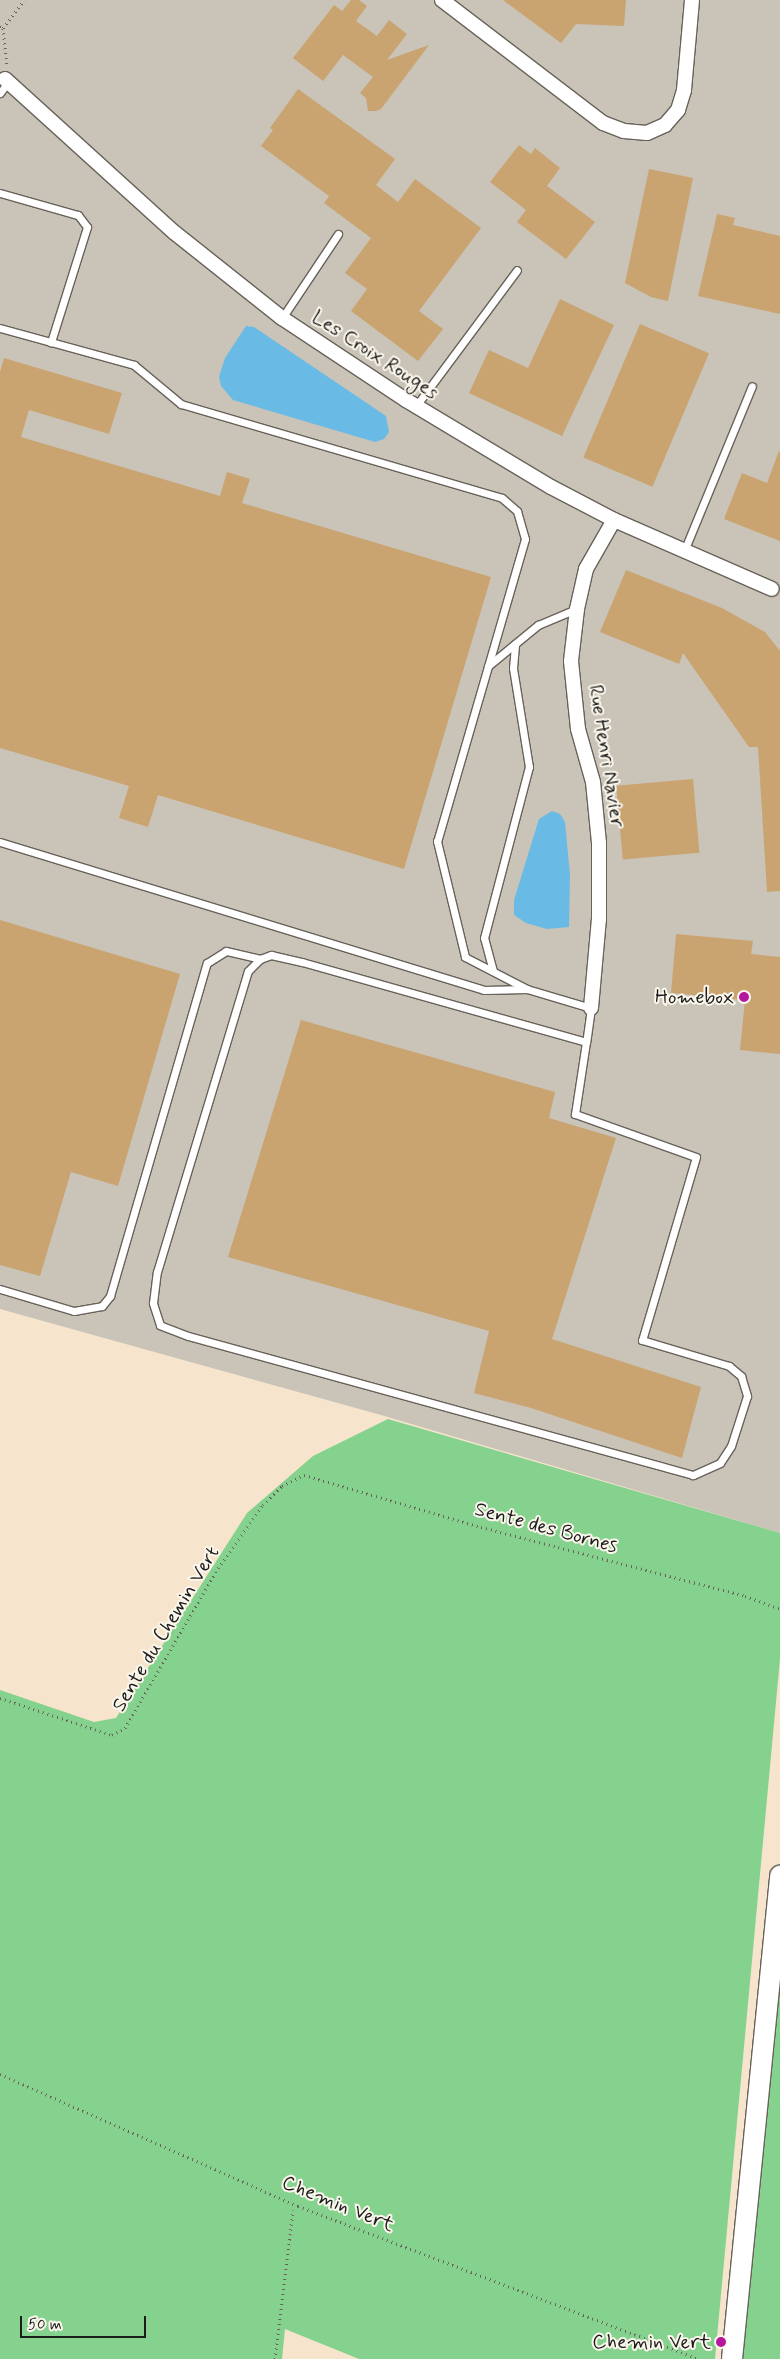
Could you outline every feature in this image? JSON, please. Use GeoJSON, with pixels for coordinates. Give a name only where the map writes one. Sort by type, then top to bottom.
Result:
{"type":"FeatureCollection","features":[{"type":"Feature","properties":{"kind":"street"},"geometry":{"type":"LineString","coordinates":[[442,0],[603,123],[624,131],[647,133],[665,125],[678,110],[684,90],[692,0]]}},
{"type":"Feature","properties":{"kind":"street","name":"Les Croix Rouges"},"geometry":{"type":"LineString","coordinates":[[4,83],[175,233],[282,318],[416,406],[551,487],[614,520],[777,591]]}},
{"type":"Feature","properties":{"kind":"street","name":"Rue Henri Navier"},"geometry":{"type":"LineString","coordinates":[[592,1008],[599,919],[599,843],[593,782],[578,729],[571,661],[577,609],[586,569],[614,520]]}},
{"type":"Feature","properties":{"kind":"street"},"geometry":{"type":"LineString","coordinates":[[732,2359],[780,1875]]}},
{"type":"Feature","properties":{"kind":"lane"},"geometry":{"type":"LineString","coordinates":[[0,193],[78,215],[87,227],[51,342]]}},
{"type":"Feature","properties":{"kind":"lane"},"geometry":{"type":"LineString","coordinates":[[282,318],[338,234]]}},
{"type":"Feature","properties":{"kind":"lane"},"geometry":{"type":"LineString","coordinates":[[416,406],[517,270]]}},
{"type":"Feature","properties":{"kind":"lane"},"geometry":{"type":"LineString","coordinates":[[0,328],[134,365],[181,404],[502,498],[517,511],[525,539],[438,841],[465,957],[527,989],[592,1008],[576,1114],[696,1157],[642,1340],[729,1366],[741,1376],[747,1396],[731,1446],[720,1464],[693,1475],[188,1336],[160,1325],[153,1303],[156,1272],[248,970],[260,959],[271,955],[302,962],[586,1042]]}},
{"type":"Feature","properties":{"kind":"lane"},"geometry":{"type":"LineString","coordinates":[[684,551],[752,386]]}},
{"type":"Feature","properties":{"kind":"lane"},"geometry":{"type":"LineString","coordinates":[[488,666],[538,625],[577,609]]}},
{"type":"Feature","properties":{"kind":"lane"},"geometry":{"type":"LineString","coordinates":[[493,971],[484,938],[529,767],[513,668],[515,644]]}},
{"type":"Feature","properties":{"kind":"lane"},"geometry":{"type":"LineString","coordinates":[[0,842],[484,990],[527,989]]}},
{"type":"Feature","properties":{"kind":"lane"},"geometry":{"type":"LineString","coordinates":[[0,1289],[74,1312],[102,1306],[110,1296],[207,963],[226,951],[260,959]]}},
{"type":"Feature","properties":{"kind":"path"},"geometry":{"type":"LineString","coordinates":[[4,83],[1,27],[24,0]]}},
{"type":"Feature","properties":{"kind":"path","name":"Sente des Bornes"},"geometry":{"type":"LineString","coordinates":[[304,1474],[481,1527],[745,1596],[780,1609]]}},
{"type":"Feature","properties":{"kind":"path","name":"Sente du Chemin Vert"},"geometry":{"type":"LineString","coordinates":[[0,1698],[112,1735],[125,1728],[224,1560],[263,1505],[282,1486],[304,1474]]}},
{"type":"Feature","properties":{"kind":"path","name":"Chemin Vert"},"geometry":{"type":"LineString","coordinates":[[0,2074],[298,2206],[698,2359]]}},
{"type":"Feature","properties":{"kind":"path"},"geometry":{"type":"LineString","coordinates":[[275,2359],[293,2210]]}},
{"type":"Feature","properties":{"kind":"shaded area"},"geometry":{"type":"Polygon","coordinates":[[[0,0],[780,0],[780,1533],[381,1415],[0,1309],[0,0]]]}},
{"type":"Feature","properties":{"kind":"green space"},"geometry":{"type":"Polygon","coordinates":[[[388,1419],[780,1533],[780,1659],[715,2359],[359,2359],[285,2329],[282,2359],[0,2359],[0,1690],[94,1722],[116,1718],[247,1513],[313,1456],[388,1419]]]}},
{"type":"Feature","properties":{"kind":"green space"},"geometry":{"type":"Polygon","coordinates":[[[780,1875],[780,2359],[732,2359],[780,1875]]]}},
{"type":"Feature","properties":{"kind":"water"},"geometry":{"type":"Polygon","coordinates":[[[246,326],[254,327],[386,416],[389,432],[384,439],[375,442],[233,400],[221,386],[219,377],[225,358],[246,326]]]}},
{"type":"Feature","properties":{"kind":"water"},"geometry":{"type":"Polygon","coordinates":[[[552,811],[560,814],[565,822],[570,875],[569,927],[547,929],[526,923],[514,915],[514,900],[539,819],[552,811]]]}},
{"type":"Feature","properties":{"kind":"building"},"geometry":{"type":"Polygon","coordinates":[[[351,0],[359,0],[367,6],[356,21],[377,36],[389,20],[407,34],[387,60],[429,45],[381,109],[376,111],[368,111],[366,98],[360,93],[373,77],[343,55],[323,81],[293,58],[334,5],[342,11],[351,0]]]}},
{"type":"Feature","properties":{"kind":"building"},"geometry":{"type":"Polygon","coordinates":[[[503,0],[626,0],[624,26],[576,24],[561,43],[503,0]]]}},
{"type":"Feature","properties":{"kind":"building"},"geometry":{"type":"Polygon","coordinates":[[[298,89],[395,159],[376,185],[398,202],[415,179],[481,228],[419,311],[443,329],[418,361],[351,311],[367,289],[345,273],[371,238],[324,203],[329,196],[261,146],[273,130],[270,128],[298,89]]]}},
{"type":"Feature","properties":{"kind":"building"},"geometry":{"type":"Polygon","coordinates":[[[519,145],[531,154],[535,148],[560,168],[547,186],[595,222],[566,259],[517,222],[526,210],[490,182],[519,145]]]}},
{"type":"Feature","properties":{"kind":"building"},"geometry":{"type":"Polygon","coordinates":[[[649,169],[693,178],[668,301],[651,297],[625,283],[649,169]]]}},
{"type":"Feature","properties":{"kind":"building"},"geometry":{"type":"Polygon","coordinates":[[[717,214],[735,218],[733,225],[780,236],[780,314],[698,296],[717,214]]]}},
{"type":"Feature","properties":{"kind":"building"},"geometry":{"type":"Polygon","coordinates":[[[560,299],[614,325],[562,436],[469,393],[489,350],[528,368],[560,299]]]}},
{"type":"Feature","properties":{"kind":"building"},"geometry":{"type":"Polygon","coordinates":[[[640,324],[709,353],[652,487],[583,457],[640,324]]]}},
{"type":"Feature","properties":{"kind":"building"},"geometry":{"type":"Polygon","coordinates":[[[4,358],[122,393],[109,434],[29,410],[21,437],[220,496],[227,472],[250,479],[242,503],[491,577],[404,869],[158,795],[148,827],[119,818],[129,786],[0,748],[0,372],[4,358]]]}},
{"type":"Feature","properties":{"kind":"building"},"geometry":{"type":"Polygon","coordinates":[[[779,451],[780,541],[724,519],[742,473],[767,483],[779,451]]]}},
{"type":"Feature","properties":{"kind":"building"},"geometry":{"type":"Polygon","coordinates":[[[626,570],[722,608],[765,632],[780,651],[780,891],[767,892],[758,747],[749,747],[683,653],[679,664],[600,632],[626,570]]]}},
{"type":"Feature","properties":{"kind":"building"},"geometry":{"type":"Polygon","coordinates":[[[693,779],[699,853],[623,859],[616,786],[693,779]]]}},
{"type":"Feature","properties":{"kind":"building"},"geometry":{"type":"Polygon","coordinates":[[[0,920],[180,974],[118,1186],[71,1172],[40,1276],[0,1265],[0,920]]]}},
{"type":"Feature","properties":{"kind":"building","name":"Homebox"},"geometry":{"type":"Polygon","coordinates":[[[676,934],[753,941],[751,954],[780,957],[780,1054],[740,1050],[745,1000],[671,993],[676,934]]]}},
{"type":"Feature","properties":{"kind":"building"},"geometry":{"type":"Polygon","coordinates":[[[301,1020],[555,1092],[549,1118],[616,1138],[552,1339],[701,1387],[682,1458],[531,1408],[474,1393],[489,1331],[228,1257],[301,1020]]]}},
{"type":"Feature","properties":{"kind":"place","name":"Homebox"},"geometry":{"type":"Point","coordinates":[744,997]}},
{"type":"Feature","properties":{"kind":"place","name":"Chemin Vert"},"geometry":{"type":"Point","coordinates":[721,2342]}}]}
